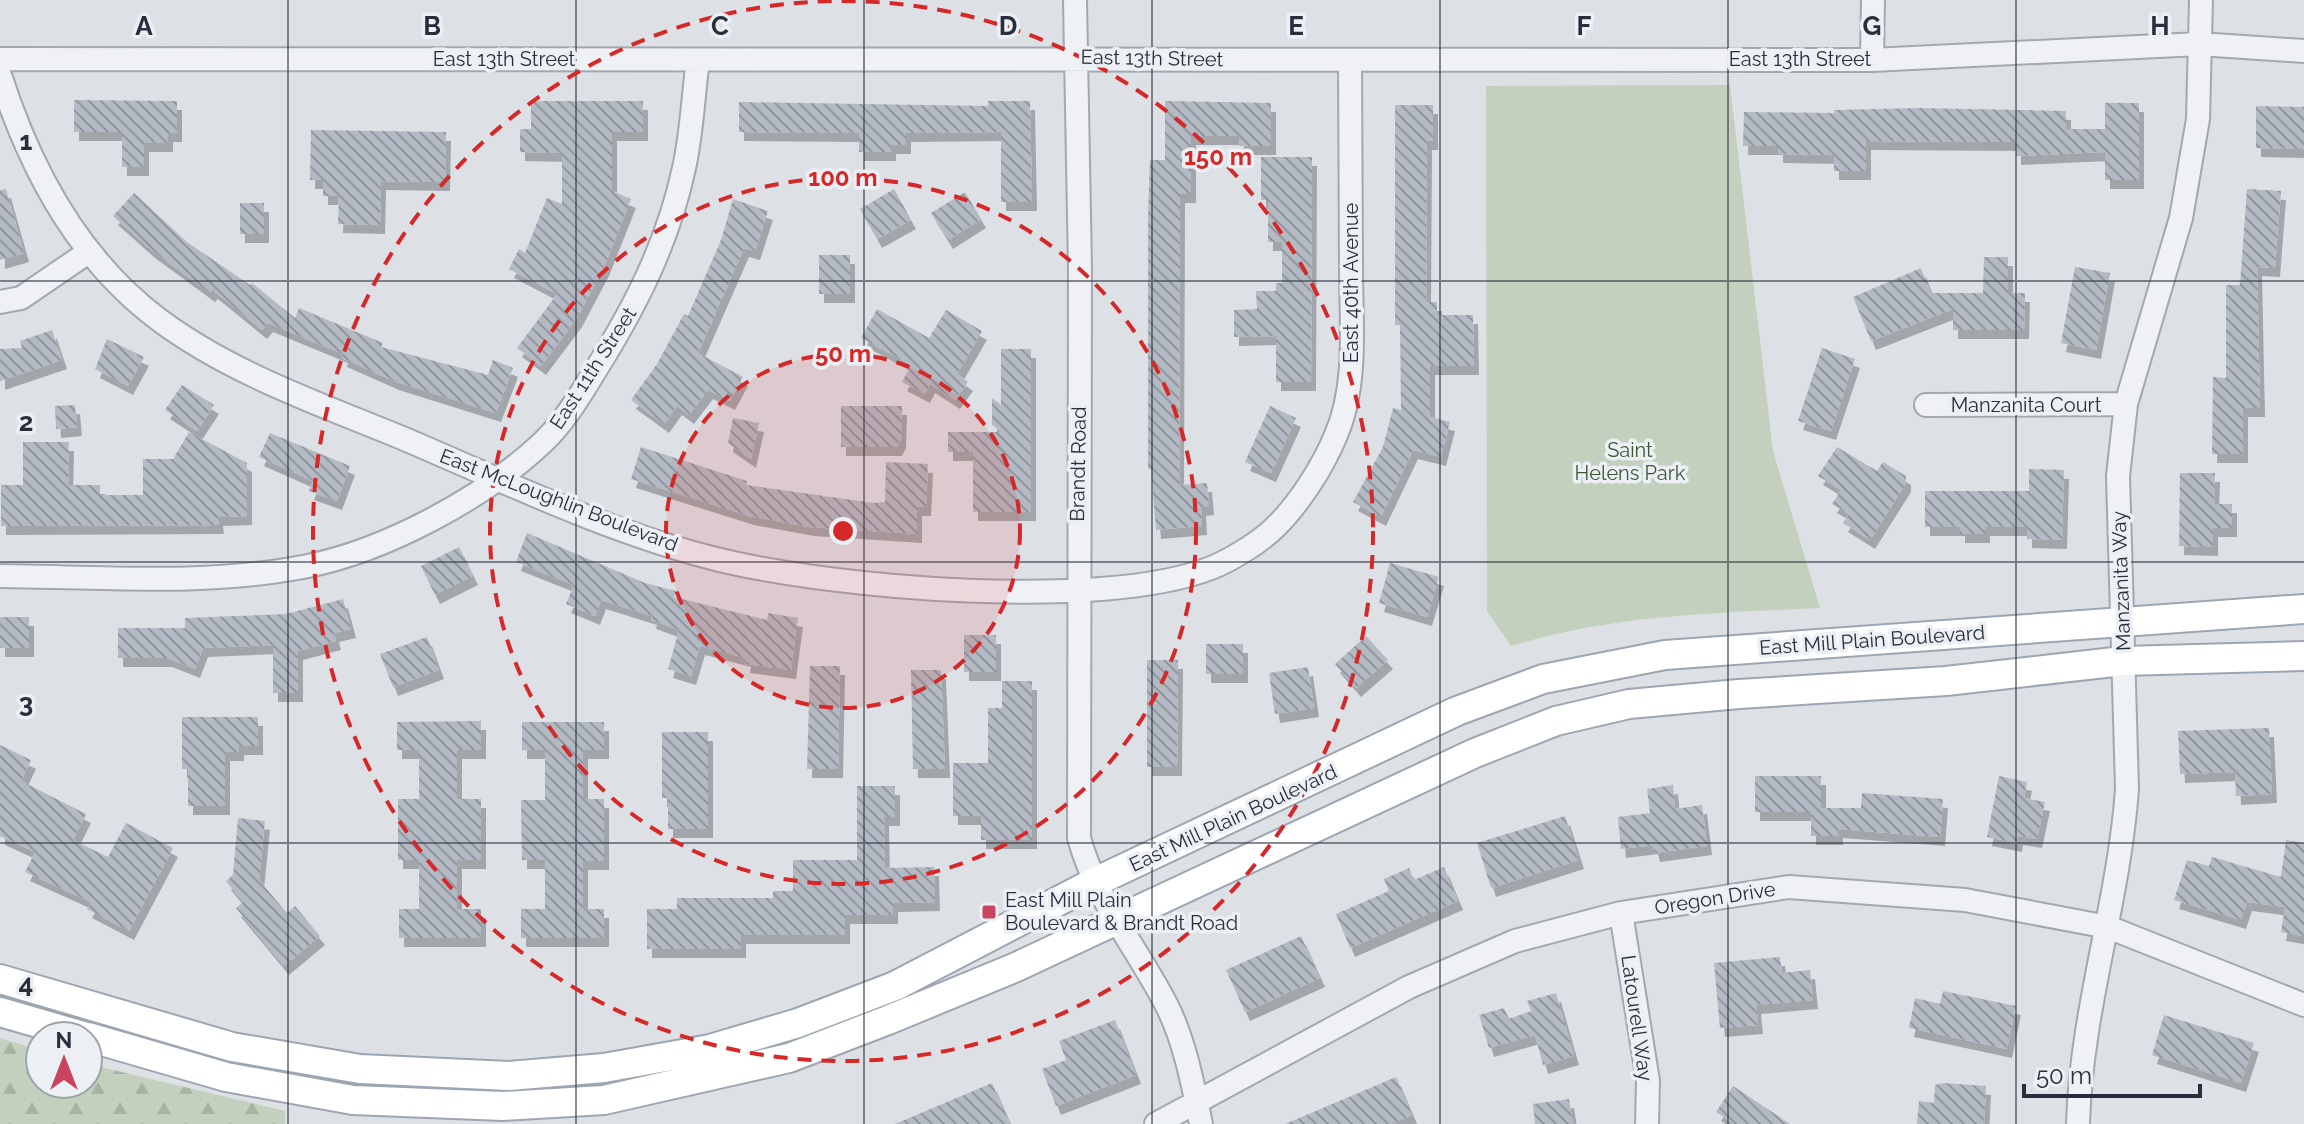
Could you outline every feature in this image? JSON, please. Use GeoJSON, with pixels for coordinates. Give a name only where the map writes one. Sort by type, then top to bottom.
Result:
{"type":"FeatureCollection","features":[{"type":"Feature","properties":{"kind":"main road","name":"East Mill Plain Boulevard"},"geometry":{"type":"LineString","coordinates":[[0,979],[232,1047],[360,1069],[509,1076],[572,1071],[710,1049],[798,1023],[895,986],[1095,882],[1457,711],[1543,679],[1665,655],[2304,609]]}},
{"type":"Feature","properties":{"kind":"main road"},"geometry":{"type":"LineString","coordinates":[[104,1042],[226,1077],[353,1100],[503,1106],[604,1100],[789,1058],[1014,968],[1475,753],[1556,721],[1629,704],[1946,681],[2123,661],[2304,656]]}},
{"type":"Feature","properties":{"kind":"main road"},"geometry":{"type":"LineString","coordinates":[[0,1012],[28,1020]]}},
{"type":"Feature","properties":{"kind":"street","name":"Brandt Road"},"geometry":{"type":"LineString","coordinates":[[1075,0],[1078,57],[1079,838],[1095,882],[1114,920],[1168,1007],[1199,1114]]}},
{"type":"Feature","properties":{"kind":"street"},"geometry":{"type":"LineString","coordinates":[[1872,60],[1873,0]]}},
{"type":"Feature","properties":{"kind":"street","name":"Manzanita Way"},"geometry":{"type":"LineString","coordinates":[[2078,1124],[2088,1012],[2108,927],[2123,840],[2127,789],[2118,476],[2126,404],[2181,218],[2198,119],[2201,0]]}},
{"type":"Feature","properties":{"kind":"street","name":"East 13th Street"},"geometry":{"type":"LineString","coordinates":[[0,59],[1078,57],[1350,61],[1872,60],[2199,44],[2304,51]]}},
{"type":"Feature","properties":{"kind":"street","name":"East 11th Street"},"geometry":{"type":"LineString","coordinates":[[0,576],[164,577],[243,574],[307,566],[378,547],[498,479],[543,442],[575,403],[634,309],[663,244],[685,167],[698,60]]}},
{"type":"Feature","properties":{"kind":"street","name":"East 40th Avenue"},"geometry":{"type":"LineString","coordinates":[[1270,532],[1307,486],[1337,433],[1351,373],[1350,61]]}},
{"type":"Feature","properties":{"kind":"street","name":"East McLoughlin Boulevard"},"geometry":{"type":"LineString","coordinates":[[0,75],[26,151],[87,253],[157,319],[235,366],[498,479],[658,542],[780,572],[972,589],[1077,590],[1149,583],[1212,568],[1270,532]]}},
{"type":"Feature","properties":{"kind":"street"},"geometry":{"type":"LineString","coordinates":[[0,302],[21,298],[87,253]]}},
{"type":"Feature","properties":{"kind":"street","name":"Manzanita Court"},"geometry":{"type":"LineString","coordinates":[[1926,405],[2126,404]]}},
{"type":"Feature","properties":{"kind":"street","name":"Oregon Drive"},"geometry":{"type":"LineString","coordinates":[[1156,1124],[1199,1114],[1409,987],[1515,941],[1621,913],[1789,887],[1965,900],[2108,927],[2304,1005]]}},
{"type":"Feature","properties":{"kind":"street","name":"Latourell Way"},"geometry":{"type":"LineString","coordinates":[[1621,913],[1648,1081],[1647,1124]]}},
{"type":"Feature","properties":{"kind":"green space","name":"Saint Helens Park"},"geometry":{"type":"Polygon","coordinates":[[[1730,85],[1773,451],[1820,608],[1664,617],[1588,628],[1511,646],[1487,611],[1486,86],[1730,85]]]}},
{"type":"Feature","properties":{"kind":"green space"},"geometry":{"type":"Polygon","coordinates":[[[0,1038],[24,1045],[24,1100],[104,1100],[104,1068],[285,1111],[285,1124],[0,1124],[0,1038]]]}},
{"type":"Feature","properties":{"kind":"building"},"geometry":{"type":"Polygon","coordinates":[[[74,100],[177,101],[177,133],[168,133],[168,143],[144,143],[144,167],[122,167],[122,132],[74,132],[74,100]]]}},
{"type":"Feature","properties":{"kind":"building"},"geometry":{"type":"Polygon","coordinates":[[[531,101],[643,101],[643,132],[612,132],[612,191],[631,199],[604,267],[577,318],[541,366],[517,348],[557,294],[509,269],[519,249],[525,253],[547,198],[562,204],[562,153],[520,152],[520,129],[531,129],[531,101]]]}},
{"type":"Feature","properties":{"kind":"building"},"geometry":{"type":"Polygon","coordinates":[[[988,101],[1030,101],[1032,202],[1001,202],[1001,132],[906,133],[906,145],[891,145],[891,152],[859,152],[859,133],[739,132],[739,102],[988,106],[988,101]]]}},
{"type":"Feature","properties":{"kind":"building"},"geometry":{"type":"Polygon","coordinates":[[[1165,101],[1271,103],[1271,146],[1239,146],[1239,136],[1191,136],[1191,194],[1180,194],[1179,485],[1207,483],[1209,506],[1201,507],[1202,526],[1156,530],[1151,469],[1148,469],[1148,217],[1150,160],[1165,160],[1165,101]]]}},
{"type":"Feature","properties":{"kind":"building"},"geometry":{"type":"Polygon","coordinates":[[[2105,103],[2139,103],[2139,180],[2105,180],[2105,152],[2016,156],[2016,142],[1866,141],[1866,171],[1834,171],[1834,155],[1778,154],[1778,146],[1743,146],[1744,112],[1834,113],[1834,110],[1917,108],[2066,111],[2066,129],[2105,129],[2105,103]]]}},
{"type":"Feature","properties":{"kind":"building"},"geometry":{"type":"Polygon","coordinates":[[[1395,105],[1433,105],[1433,141],[1427,141],[1426,302],[1437,302],[1437,315],[1473,315],[1474,366],[1430,366],[1430,417],[1450,422],[1441,457],[1413,450],[1381,517],[1353,502],[1383,447],[1393,408],[1401,410],[1400,325],[1395,325],[1395,105]]]}},
{"type":"Feature","properties":{"kind":"building"},"geometry":{"type":"Polygon","coordinates":[[[2256,106],[2304,107],[2304,149],[2256,148],[2256,106]]]}},
{"type":"Feature","properties":{"kind":"building"},"geometry":{"type":"Polygon","coordinates":[[[311,130],[446,132],[445,182],[381,181],[380,225],[338,224],[339,196],[323,196],[323,180],[310,180],[311,130]]]}},
{"type":"Feature","properties":{"kind":"building"},"geometry":{"type":"Polygon","coordinates":[[[1261,157],[1312,157],[1311,382],[1276,382],[1276,336],[1234,337],[1234,310],[1257,309],[1256,291],[1276,291],[1276,283],[1282,283],[1282,242],[1268,242],[1268,200],[1261,200],[1261,157]]]}},
{"type":"Feature","properties":{"kind":"building"},"geometry":{"type":"Polygon","coordinates":[[[6,189],[24,253],[0,260],[0,190],[6,189]]]}},
{"type":"Feature","properties":{"kind":"building"},"geometry":{"type":"Polygon","coordinates":[[[894,189],[911,220],[877,239],[860,209],[894,189]]]}},
{"type":"Feature","properties":{"kind":"building"},"geometry":{"type":"Polygon","coordinates":[[[2247,189],[2281,191],[2275,268],[2257,267],[2260,408],[2243,408],[2243,454],[2212,454],[2213,377],[2226,378],[2226,285],[2240,285],[2247,189]]]}},
{"type":"Feature","properties":{"kind":"building"},"geometry":{"type":"Polygon","coordinates":[[[965,192],[981,219],[948,240],[931,213],[965,192]]]}},
{"type":"Feature","properties":{"kind":"building"},"geometry":{"type":"Polygon","coordinates":[[[134,193],[187,242],[250,285],[252,283],[295,318],[299,308],[383,343],[381,347],[488,375],[493,360],[513,368],[496,413],[394,381],[342,358],[343,354],[268,323],[262,330],[213,290],[210,293],[150,249],[113,216],[134,193]]]}},
{"type":"Feature","properties":{"kind":"building"},"geometry":{"type":"Polygon","coordinates":[[[733,199],[768,211],[755,251],[744,248],[698,353],[743,377],[730,401],[708,390],[689,415],[677,406],[664,424],[631,400],[657,364],[684,314],[688,316],[721,240],[733,199]]]}},
{"type":"Feature","properties":{"kind":"building"},"geometry":{"type":"Polygon","coordinates":[[[240,203],[264,203],[264,234],[240,234],[240,203]]]}},
{"type":"Feature","properties":{"kind":"building"},"geometry":{"type":"Polygon","coordinates":[[[819,255],[850,255],[850,294],[819,294],[819,255]]]}},
{"type":"Feature","properties":{"kind":"building"},"geometry":{"type":"Polygon","coordinates":[[[1984,257],[2008,257],[2008,293],[2025,293],[2024,330],[1953,330],[1953,309],[1871,341],[1853,297],[1921,268],[1931,293],[1983,293],[1984,257]]]}},
{"type":"Feature","properties":{"kind":"building"},"geometry":{"type":"Polygon","coordinates":[[[2075,267],[2110,273],[2096,350],[2061,343],[2075,267]]]}},
{"type":"Feature","properties":{"kind":"building"},"geometry":{"type":"Polygon","coordinates":[[[877,309],[929,338],[946,310],[982,331],[957,374],[968,382],[955,400],[930,384],[925,394],[902,382],[911,365],[861,338],[877,309]]]}},
{"type":"Feature","properties":{"kind":"building"},"geometry":{"type":"Polygon","coordinates":[[[52,330],[62,360],[0,381],[0,349],[22,348],[20,341],[52,330]]]}},
{"type":"Feature","properties":{"kind":"building"},"geometry":{"type":"Polygon","coordinates":[[[107,339],[144,357],[128,386],[95,369],[107,339]]]}},
{"type":"Feature","properties":{"kind":"building"},"geometry":{"type":"Polygon","coordinates":[[[1822,348],[1855,359],[1831,431],[1798,421],[1822,348]]]}},
{"type":"Feature","properties":{"kind":"building"},"geometry":{"type":"Polygon","coordinates":[[[1001,349],[1031,349],[1031,512],[973,512],[973,452],[948,452],[948,432],[1002,432],[992,425],[992,398],[1001,405],[1001,349]]]}},
{"type":"Feature","properties":{"kind":"building"},"geometry":{"type":"Polygon","coordinates":[[[182,385],[214,405],[197,431],[165,410],[182,385]]]}},
{"type":"Feature","properties":{"kind":"building"},"geometry":{"type":"Polygon","coordinates":[[[75,405],[77,427],[56,429],[55,406],[75,405]]]}},
{"type":"Feature","properties":{"kind":"building"},"geometry":{"type":"Polygon","coordinates":[[[841,406],[902,406],[901,439],[897,447],[841,447],[841,406]]]}},
{"type":"Feature","properties":{"kind":"building"},"geometry":{"type":"Polygon","coordinates":[[[1270,406],[1296,418],[1271,473],[1245,462],[1270,406]]]}},
{"type":"Feature","properties":{"kind":"building"},"geometry":{"type":"Polygon","coordinates":[[[733,418],[759,423],[751,459],[728,443],[733,418]]]}},
{"type":"Feature","properties":{"kind":"building"},"geometry":{"type":"Polygon","coordinates":[[[189,432],[247,463],[247,516],[218,517],[219,525],[1,526],[1,485],[23,485],[23,442],[69,442],[68,485],[100,485],[100,495],[143,495],[143,459],[173,459],[189,432]]]}},
{"type":"Feature","properties":{"kind":"building"},"geometry":{"type":"Polygon","coordinates":[[[270,433],[350,466],[337,501],[309,491],[313,481],[259,457],[270,433]]]}},
{"type":"Feature","properties":{"kind":"building"},"geometry":{"type":"Polygon","coordinates":[[[641,447],[747,481],[746,485],[874,503],[885,502],[886,462],[928,464],[926,507],[917,507],[917,534],[809,527],[749,516],[631,479],[641,447]]]}},
{"type":"Feature","properties":{"kind":"building"},"geometry":{"type":"Polygon","coordinates":[[[1837,447],[1877,471],[1883,462],[1906,476],[1906,483],[1870,540],[1843,523],[1849,514],[1832,504],[1841,490],[1818,476],[1837,447]]]}},
{"type":"Feature","properties":{"kind":"building"},"geometry":{"type":"Polygon","coordinates":[[[2029,469],[2064,470],[2062,540],[2027,539],[2027,527],[1985,527],[1985,534],[1960,534],[1960,527],[1925,527],[1925,491],[2029,491],[2029,469]]]}},
{"type":"Feature","properties":{"kind":"building"},"geometry":{"type":"Polygon","coordinates":[[[2180,473],[2215,473],[2214,504],[2232,504],[2232,528],[2213,528],[2213,547],[2179,546],[2180,473]]]}},
{"type":"Feature","properties":{"kind":"building"},"geometry":{"type":"Polygon","coordinates":[[[527,533],[645,583],[676,591],[674,597],[767,620],[768,613],[798,618],[791,670],[745,664],[746,658],[700,646],[691,676],[668,669],[679,630],[651,620],[652,616],[601,600],[595,616],[566,604],[574,585],[516,562],[527,533]]]}},
{"type":"Feature","properties":{"kind":"building"},"geometry":{"type":"Polygon","coordinates":[[[459,547],[473,576],[435,595],[421,566],[459,547]]]}},
{"type":"Feature","properties":{"kind":"building"},"geometry":{"type":"Polygon","coordinates":[[[1390,563],[1439,577],[1427,617],[1379,603],[1390,563]]]}},
{"type":"Feature","properties":{"kind":"building"},"geometry":{"type":"Polygon","coordinates":[[[343,599],[351,629],[334,633],[336,641],[298,651],[298,693],[273,693],[273,645],[203,648],[195,669],[167,658],[118,658],[118,628],[185,628],[185,618],[286,614],[343,599]]]}},
{"type":"Feature","properties":{"kind":"building"},"geometry":{"type":"Polygon","coordinates":[[[0,617],[29,617],[29,648],[0,648],[0,617]]]}},
{"type":"Feature","properties":{"kind":"building"},"geometry":{"type":"Polygon","coordinates":[[[964,635],[996,635],[996,672],[964,672],[964,635]]]}},
{"type":"Feature","properties":{"kind":"building"},"geometry":{"type":"Polygon","coordinates":[[[1366,636],[1388,660],[1356,688],[1335,664],[1366,636]]]}},
{"type":"Feature","properties":{"kind":"building"},"geometry":{"type":"Polygon","coordinates":[[[427,637],[439,670],[393,687],[380,654],[427,637]]]}},
{"type":"Feature","properties":{"kind":"building"},"geometry":{"type":"Polygon","coordinates":[[[1206,644],[1243,644],[1243,674],[1206,674],[1206,644]]]}},
{"type":"Feature","properties":{"kind":"building"},"geometry":{"type":"Polygon","coordinates":[[[1147,660],[1178,660],[1177,767],[1147,767],[1147,660]]]}},
{"type":"Feature","properties":{"kind":"building"},"geometry":{"type":"Polygon","coordinates":[[[810,666],[840,666],[838,769],[807,769],[810,666]]]}},
{"type":"Feature","properties":{"kind":"building"},"geometry":{"type":"Polygon","coordinates":[[[1308,667],[1314,708],[1275,714],[1269,673],[1308,667]]]}},
{"type":"Feature","properties":{"kind":"building"},"geometry":{"type":"Polygon","coordinates":[[[911,670],[941,670],[945,769],[913,769],[911,670]]]}},
{"type":"Feature","properties":{"kind":"building"},"geometry":{"type":"Polygon","coordinates":[[[1002,681],[1032,681],[1032,840],[981,840],[981,816],[953,816],[953,763],[988,763],[988,708],[1002,708],[1002,681]]]}},
{"type":"Feature","properties":{"kind":"building"},"geometry":{"type":"Polygon","coordinates":[[[182,717],[258,717],[258,746],[239,746],[239,752],[225,752],[225,806],[188,806],[188,769],[182,769],[182,717]]]}},
{"type":"Feature","properties":{"kind":"building"},"geometry":{"type":"Polygon","coordinates":[[[481,721],[481,750],[457,750],[457,799],[481,799],[481,860],[457,860],[457,909],[481,909],[481,938],[399,938],[399,909],[419,909],[419,860],[398,860],[398,799],[419,799],[419,750],[397,750],[397,722],[481,721]]]}},
{"type":"Feature","properties":{"kind":"building"},"geometry":{"type":"Polygon","coordinates":[[[522,722],[604,722],[604,750],[583,750],[583,799],[604,799],[604,861],[583,861],[583,909],[604,909],[604,938],[521,938],[521,909],[545,909],[545,860],[522,860],[521,800],[545,800],[545,750],[522,750],[522,722]]]}},
{"type":"Feature","properties":{"kind":"building"},"geometry":{"type":"Polygon","coordinates":[[[2269,728],[2272,794],[2236,796],[2235,772],[2180,774],[2178,731],[2269,728]]]}},
{"type":"Feature","properties":{"kind":"building"},"geometry":{"type":"Polygon","coordinates":[[[662,732],[708,732],[708,829],[668,829],[668,798],[662,798],[662,732]]]}},
{"type":"Feature","properties":{"kind":"building"},"geometry":{"type":"Polygon","coordinates":[[[0,745],[31,760],[21,781],[86,814],[73,840],[108,857],[126,823],[173,848],[129,931],[87,909],[91,902],[25,872],[35,852],[0,836],[0,745]]]}},
{"type":"Feature","properties":{"kind":"building"},"geometry":{"type":"Polygon","coordinates":[[[1755,776],[1821,776],[1821,808],[1861,808],[1862,793],[1943,799],[1940,837],[1838,829],[1838,836],[1811,836],[1811,812],[1755,812],[1755,776]]]}},
{"type":"Feature","properties":{"kind":"building"},"geometry":{"type":"Polygon","coordinates":[[[1999,776],[2027,782],[2024,798],[2045,802],[2037,839],[2018,836],[2017,843],[1987,837],[1999,776]]]}},
{"type":"Feature","properties":{"kind":"building"},"geometry":{"type":"Polygon","coordinates":[[[1673,785],[1675,809],[1702,805],[1707,846],[1655,853],[1653,845],[1621,849],[1618,817],[1650,813],[1647,789],[1673,785]]]}},
{"type":"Feature","properties":{"kind":"building"},"geometry":{"type":"Polygon","coordinates":[[[857,786],[895,786],[895,817],[884,817],[885,868],[934,867],[935,902],[893,903],[893,915],[845,915],[845,935],[741,935],[741,949],[647,949],[647,909],[677,909],[677,898],[773,898],[773,891],[793,891],[793,860],[857,860],[857,786]]]}},
{"type":"Feature","properties":{"kind":"building"},"geometry":{"type":"Polygon","coordinates":[[[1565,816],[1579,860],[1491,888],[1477,843],[1565,816]]]}},
{"type":"Feature","properties":{"kind":"building"},"geometry":{"type":"Polygon","coordinates":[[[238,818],[265,821],[259,880],[287,913],[295,906],[320,936],[284,966],[236,908],[243,902],[226,881],[233,875],[238,818]]]}},
{"type":"Feature","properties":{"kind":"building"},"geometry":{"type":"Polygon","coordinates":[[[2286,840],[2304,843],[2304,936],[2281,932],[2285,907],[2247,902],[2241,920],[2174,900],[2187,860],[2209,866],[2212,857],[2281,877],[2286,840]]]}},
{"type":"Feature","properties":{"kind":"building"},"geometry":{"type":"Polygon","coordinates":[[[1444,867],[1458,901],[1350,948],[1336,914],[1389,891],[1384,879],[1409,868],[1414,880],[1444,867]]]}},
{"type":"Feature","properties":{"kind":"building"},"geometry":{"type":"Polygon","coordinates":[[[1301,936],[1320,978],[1245,1012],[1226,970],[1301,936]]]}},
{"type":"Feature","properties":{"kind":"building"},"geometry":{"type":"Polygon","coordinates":[[[1780,957],[1782,973],[1810,970],[1813,1000],[1756,1005],[1758,1025],[1720,1028],[1714,963],[1780,957]]]}},
{"type":"Feature","properties":{"kind":"building"},"geometry":{"type":"Polygon","coordinates":[[[1943,991],[2016,1006],[2007,1049],[1909,1028],[1915,998],[1940,1004],[1943,991]]]}},
{"type":"Feature","properties":{"kind":"building"},"geometry":{"type":"Polygon","coordinates":[[[1556,993],[1574,1056],[1543,1065],[1535,1035],[1489,1048],[1479,1015],[1504,1008],[1509,1019],[1531,1011],[1527,1001],[1556,993]]]}},
{"type":"Feature","properties":{"kind":"building"},"geometry":{"type":"Polygon","coordinates":[[[2164,1015],[2254,1043],[2241,1083],[2152,1055],[2164,1015]]]}},
{"type":"Feature","properties":{"kind":"building"},"geometry":{"type":"Polygon","coordinates":[[[1115,1020],[1136,1075],[1056,1106],[1042,1069],[1066,1060],[1059,1041],[1115,1020]]]}},
{"type":"Feature","properties":{"kind":"building"},"geometry":{"type":"Polygon","coordinates":[[[1396,1077],[1412,1115],[1391,1124],[1285,1124],[1396,1077]]]}},
{"type":"Feature","properties":{"kind":"building"},"geometry":{"type":"Polygon","coordinates":[[[992,1083],[1010,1124],[895,1124],[992,1083]]]}},
{"type":"Feature","properties":{"kind":"building"},"geometry":{"type":"Polygon","coordinates":[[[1935,1085],[1986,1086],[1984,1124],[1917,1124],[1919,1101],[1934,1103],[1935,1085]]]}},
{"type":"Feature","properties":{"kind":"building"},"geometry":{"type":"Polygon","coordinates":[[[1733,1086],[1790,1124],[1734,1124],[1716,1112],[1733,1086]]]}},
{"type":"Feature","properties":{"kind":"building"},"geometry":{"type":"Polygon","coordinates":[[[1569,1099],[1573,1124],[1535,1124],[1533,1104],[1569,1099]]]}},
{"type":"Feature","properties":{"kind":"place","name":"East Mill Plain Boulevard & Brandt Road"},"geometry":{"type":"Point","coordinates":[989,912]}}]}
